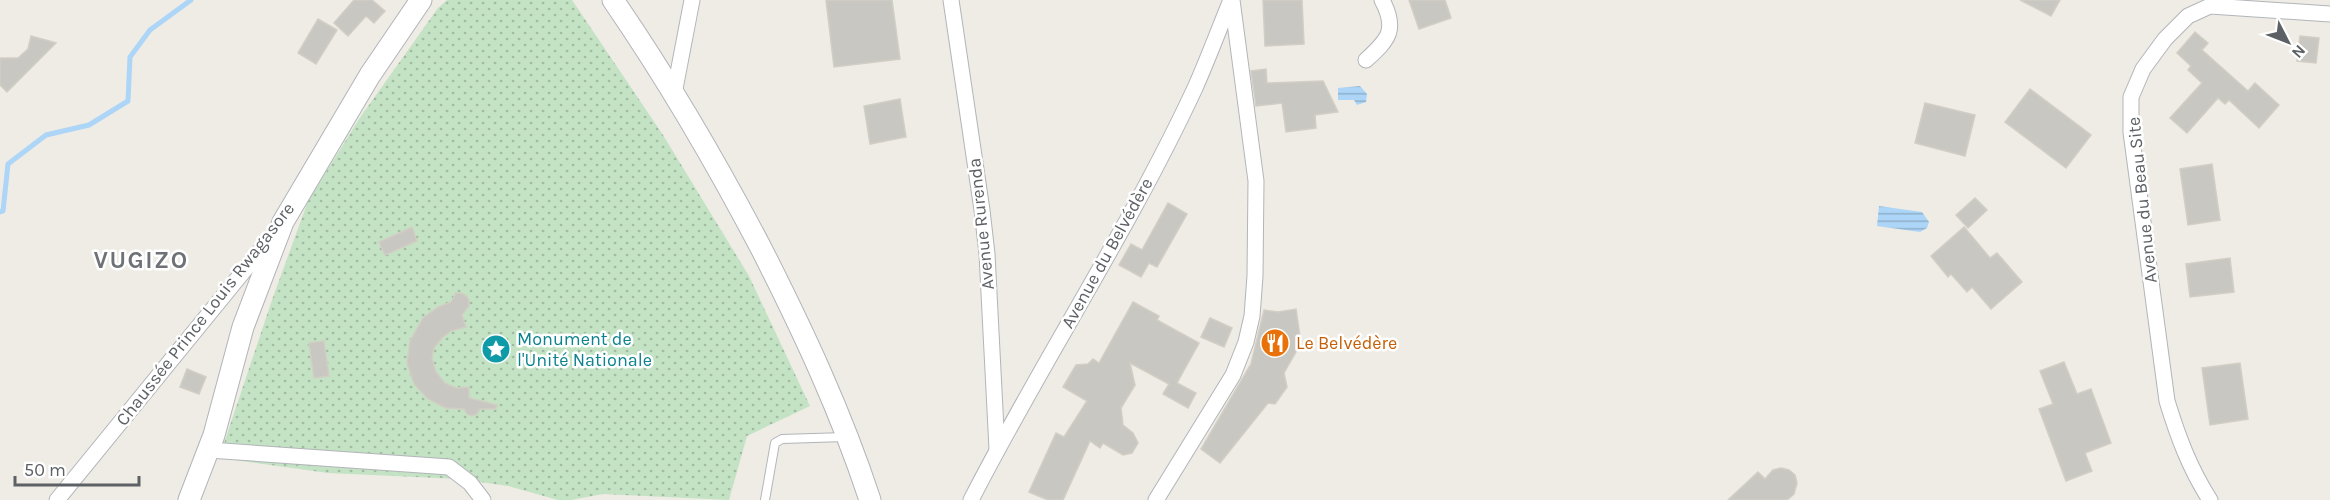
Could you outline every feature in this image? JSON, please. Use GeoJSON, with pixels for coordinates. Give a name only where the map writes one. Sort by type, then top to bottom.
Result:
{"type":"FeatureCollection","features":[{"type":"Feature","properties":{"kind":"street","name":"Chaussée Prince Louis Rwagasore"},"geometry":{"type":"LineString","coordinates":[[57,500],[283,222],[341,122],[422,0]]}},
{"type":"Feature","properties":{"kind":"street"},"geometry":{"type":"LineString","coordinates":[[613,0],[674,94],[732,193],[800,324],[849,437],[870,500]]}},
{"type":"Feature","properties":{"kind":"street"},"geometry":{"type":"LineString","coordinates":[[674,94],[692,0]]}},
{"type":"Feature","properties":{"kind":"street","name":"Avenue Rurenda"},"geometry":{"type":"LineString","coordinates":[[951,0],[987,254],[997,449]]}},
{"type":"Feature","properties":{"kind":"street"},"geometry":{"type":"LineString","coordinates":[[1156,500],[1233,375],[1246,342],[1252,316],[1255,276],[1256,181],[1231,0]]}},
{"type":"Feature","properties":{"kind":"street","name":"Avenue du Belvédère"},"geometry":{"type":"LineString","coordinates":[[971,500],[997,449],[1133,208],[1195,88],[1231,0]]}},
{"type":"Feature","properties":{"kind":"street"},"geometry":{"type":"LineString","coordinates":[[1366,60],[1386,42],[1390,28],[1382,0]]}},
{"type":"Feature","properties":{"kind":"street","name":"Avenue du Beau Site"},"geometry":{"type":"LineString","coordinates":[[2211,500],[2196,479],[2179,441],[2167,401],[2131,132],[2131,97],[2143,69],[2164,39],[2188,16],[2210,6],[2330,14]]}},
{"type":"Feature","properties":{"kind":"street"},"geometry":{"type":"LineString","coordinates":[[189,500],[208,450],[243,327],[283,222]]}},
{"type":"Feature","properties":{"kind":"street"},"geometry":{"type":"LineString","coordinates":[[208,450],[448,467],[470,483],[483,500]]}},
{"type":"Feature","properties":{"kind":"lane"},"geometry":{"type":"LineString","coordinates":[[765,500],[772,449],[775,443],[782,439],[849,437]]}},
{"type":"Feature","properties":{"kind":"green space"},"geometry":{"type":"Polygon","coordinates":[[[447,0],[572,0],[663,135],[749,276],[810,406],[747,436],[729,500],[603,494],[558,500],[508,486],[459,479],[328,473],[219,458],[308,201],[359,119],[438,8],[447,0]]]}},
{"type":"Feature","properties":{"kind":"water"},"geometry":{"type":"Polygon","coordinates":[[[1360,86],[1367,94],[1366,102],[1357,105],[1354,100],[1338,100],[1338,88],[1360,86]]]}},
{"type":"Feature","properties":{"kind":"water"},"geometry":{"type":"Polygon","coordinates":[[[1879,206],[1922,212],[1929,222],[1927,228],[1920,232],[1877,226],[1879,206]]]}},
{"type":"Feature","properties":{"kind":"building"},"geometry":{"type":"Polygon","coordinates":[[[354,0],[372,0],[385,11],[374,23],[366,16],[348,36],[334,23],[354,0]]]}},
{"type":"Feature","properties":{"kind":"building"},"geometry":{"type":"Polygon","coordinates":[[[826,0],[892,0],[900,59],[834,67],[826,0]]]}},
{"type":"Feature","properties":{"kind":"building"},"geometry":{"type":"Polygon","coordinates":[[[1263,0],[1302,0],[1304,44],[1265,46],[1263,0]]]}},
{"type":"Feature","properties":{"kind":"building"},"geometry":{"type":"Polygon","coordinates":[[[1409,0],[1445,0],[1451,18],[1419,29],[1409,0]]]}},
{"type":"Feature","properties":{"kind":"building"},"geometry":{"type":"Polygon","coordinates":[[[2020,0],[2060,0],[2051,16],[2020,0]]]}},
{"type":"Feature","properties":{"kind":"building"},"geometry":{"type":"Polygon","coordinates":[[[318,19],[337,30],[316,64],[298,53],[318,19]]]}},
{"type":"Feature","properties":{"kind":"building"},"geometry":{"type":"Polygon","coordinates":[[[2195,32],[2208,43],[2202,50],[2248,91],[2255,83],[2279,105],[2259,128],[2229,100],[2225,104],[2218,98],[2187,133],[2170,118],[2202,83],[2188,70],[2191,66],[2177,53],[2195,32]]]}},
{"type":"Feature","properties":{"kind":"building"},"geometry":{"type":"Polygon","coordinates":[[[31,36],[56,43],[7,92],[0,85],[0,58],[18,58],[28,49],[31,36]]]}},
{"type":"Feature","properties":{"kind":"building"},"geometry":{"type":"Polygon","coordinates":[[[2300,36],[2319,38],[2316,63],[2297,61],[2300,36]]]}},
{"type":"Feature","properties":{"kind":"building"},"geometry":{"type":"Polygon","coordinates":[[[1266,69],[1267,83],[1323,81],[1338,112],[1315,115],[1316,128],[1286,132],[1282,103],[1256,106],[1251,71],[1266,69]]]}},
{"type":"Feature","properties":{"kind":"building"},"geometry":{"type":"Polygon","coordinates":[[[2030,89],[2091,135],[2066,168],[2005,122],[2030,89]]]}},
{"type":"Feature","properties":{"kind":"building"},"geometry":{"type":"Polygon","coordinates":[[[900,99],[906,137],[870,144],[864,106],[900,99]]]}},
{"type":"Feature","properties":{"kind":"building"},"geometry":{"type":"Polygon","coordinates":[[[1925,103],[1975,115],[1965,156],[1915,143],[1925,103]]]}},
{"type":"Feature","properties":{"kind":"building"},"geometry":{"type":"Polygon","coordinates":[[[2212,164],[2220,220],[2188,225],[2180,169],[2212,164]]]}},
{"type":"Feature","properties":{"kind":"building"},"geometry":{"type":"Polygon","coordinates":[[[1975,198],[1987,210],[1968,228],[1956,215],[1975,198]]]}},
{"type":"Feature","properties":{"kind":"building"},"geometry":{"type":"Polygon","coordinates":[[[1168,203],[1187,214],[1157,267],[1149,263],[1141,277],[1119,265],[1131,244],[1142,250],[1168,203]]]}},
{"type":"Feature","properties":{"kind":"building"},"geometry":{"type":"Polygon","coordinates":[[[412,227],[417,241],[385,255],[379,242],[412,227]]]}},
{"type":"Feature","properties":{"kind":"building"},"geometry":{"type":"Polygon","coordinates":[[[1964,227],[1990,258],[1997,253],[2022,282],[1991,309],[1972,287],[1967,292],[1951,274],[1948,277],[1931,256],[1964,227]]]}},
{"type":"Feature","properties":{"kind":"building"},"geometry":{"type":"Polygon","coordinates":[[[2230,258],[2234,292],[2190,297],[2186,264],[2230,258]]]}},
{"type":"Feature","properties":{"kind":"building"},"geometry":{"type":"Polygon","coordinates":[[[456,293],[467,296],[469,301],[469,306],[462,315],[466,327],[451,331],[442,338],[434,348],[432,358],[436,372],[445,383],[456,388],[469,387],[469,398],[497,405],[496,409],[480,409],[472,416],[464,409],[446,408],[428,399],[414,384],[407,363],[410,341],[423,318],[438,307],[451,302],[456,293]]]}},
{"type":"Feature","properties":{"kind":"building"},"geometry":{"type":"Polygon","coordinates":[[[1133,302],[1159,316],[1157,320],[1199,343],[1177,383],[1196,393],[1188,408],[1163,394],[1169,384],[1130,363],[1135,385],[1121,408],[1123,425],[1133,433],[1138,443],[1132,453],[1123,455],[1103,443],[1100,448],[1090,441],[1063,500],[1048,500],[1029,492],[1056,433],[1064,437],[1087,401],[1063,387],[1076,365],[1088,364],[1093,359],[1099,363],[1133,302]]]}},
{"type":"Feature","properties":{"kind":"building"},"geometry":{"type":"Polygon","coordinates":[[[1296,309],[1301,343],[1284,373],[1287,387],[1275,404],[1268,403],[1220,463],[1201,449],[1251,364],[1264,310],[1278,312],[1296,309]]]}},
{"type":"Feature","properties":{"kind":"building"},"geometry":{"type":"Polygon","coordinates":[[[1210,318],[1232,328],[1224,347],[1201,337],[1210,318]]]}},
{"type":"Feature","properties":{"kind":"building"},"geometry":{"type":"Polygon","coordinates":[[[324,341],[329,376],[314,378],[309,343],[324,341]]]}},
{"type":"Feature","properties":{"kind":"building"},"geometry":{"type":"Polygon","coordinates":[[[2064,362],[2077,394],[2091,389],[2111,443],[2085,453],[2092,471],[2066,481],[2039,409],[2053,404],[2040,371],[2064,362]]]}},
{"type":"Feature","properties":{"kind":"building"},"geometry":{"type":"Polygon","coordinates":[[[2240,363],[2248,419],[2210,425],[2202,368],[2240,363]]]}},
{"type":"Feature","properties":{"kind":"building"},"geometry":{"type":"Polygon","coordinates":[[[187,369],[206,377],[199,394],[180,387],[187,369]]]}},
{"type":"Feature","properties":{"kind":"building"},"geometry":{"type":"Polygon","coordinates":[[[1781,468],[1795,475],[1797,483],[1794,494],[1787,500],[1728,500],[1758,472],[1765,479],[1773,470],[1781,468]]]}},
{"type":"Feature","properties":{"kind":"waterway"},"geometry":{"type":"LineString","coordinates":[[0,212],[3,211],[8,164],[46,135],[89,125],[128,101],[130,57],[150,30],[191,0]]}},
{"type":"Feature","properties":{"kind":"place","name":"Le Belvédère"},"geometry":{"type":"Point","coordinates":[1275,343]}},
{"type":"Feature","properties":{"kind":"place","name":"Monument de l'Unité Nationale"},"geometry":{"type":"Point","coordinates":[496,349]}},
{"type":"Feature","properties":{"kind":"district","name":"VUGIZO"},"geometry":{"type":"Point","coordinates":[141,260]}}]}
